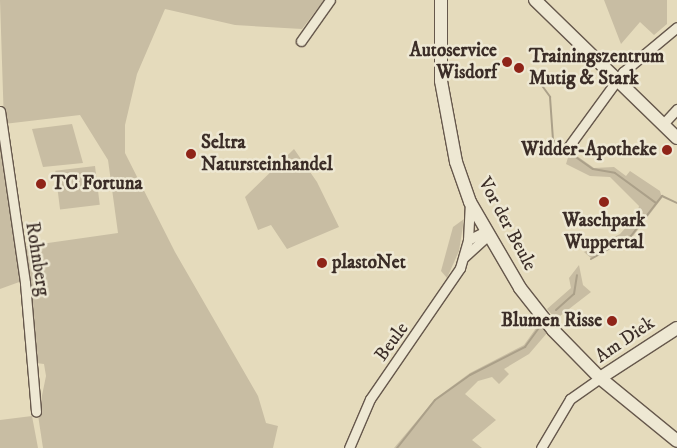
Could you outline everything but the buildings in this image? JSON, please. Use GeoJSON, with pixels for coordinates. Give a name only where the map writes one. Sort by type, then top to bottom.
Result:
{"type":"FeatureCollection","features":[{"type":"Feature","properties":{"kind":"main road","name":"Vor der Beule"},"geometry":{"type":"LineString","coordinates":[[441,0],[441,81],[456,162],[470,202],[532,304],[600,378]]}},
{"type":"Feature","properties":{"kind":"main road"},"geometry":{"type":"LineString","coordinates":[[535,0],[677,138]]}},
{"type":"Feature","properties":{"kind":"main road","name":"Am Diek"},"geometry":{"type":"LineString","coordinates":[[677,328],[600,378],[677,441]]}},
{"type":"Feature","properties":{"kind":"street"},"geometry":{"type":"LineString","coordinates":[[301,41],[330,0]]}},
{"type":"Feature","properties":{"kind":"street"},"geometry":{"type":"LineString","coordinates":[[569,146],[617,81],[654,43],[677,27]]}},
{"type":"Feature","properties":{"kind":"street"},"geometry":{"type":"LineString","coordinates":[[663,124],[677,109]]}},
{"type":"Feature","properties":{"kind":"street","name":"Rohnberg"},"geometry":{"type":"LineString","coordinates":[[0,111],[25,283],[36,412]]}},
{"type":"Feature","properties":{"kind":"street","name":"Beule"},"geometry":{"type":"LineString","coordinates":[[349,448],[370,400],[423,327],[464,257],[468,240],[470,202]]}},
{"type":"Feature","properties":{"kind":"street"},"geometry":{"type":"LineString","coordinates":[[468,240],[486,231]]}},
{"type":"Feature","properties":{"kind":"street","name":"Beule"},"geometry":{"type":"LineString","coordinates":[[464,257],[484,239],[486,231]]}},
{"type":"Feature","properties":{"kind":"street"},"geometry":{"type":"LineString","coordinates":[[541,448],[570,399],[600,378]]}},
{"type":"Feature","properties":{"kind":"shaded area"},"geometry":{"type":"Polygon","coordinates":[[[0,0],[324,0],[302,29],[235,25],[165,9],[137,74],[125,125],[125,153],[175,252],[258,396],[266,423],[278,426],[273,448],[43,448],[38,415],[46,376],[44,364],[36,363],[20,247],[118,233],[108,160],[80,115],[4,124],[0,0]]]}},
{"type":"Feature","properties":{"kind":"shaded area"},"geometry":{"type":"Polygon","coordinates":[[[604,0],[667,0],[667,24],[654,35],[640,22],[621,44],[604,0]]]}},
{"type":"Feature","properties":{"kind":"shaded area"},"geometry":{"type":"Polygon","coordinates":[[[0,124],[22,281],[0,289],[0,124]]]}},
{"type":"Feature","properties":{"kind":"shaded area"},"geometry":{"type":"Polygon","coordinates":[[[72,124],[83,163],[43,167],[32,129],[72,124]]]}},
{"type":"Feature","properties":{"kind":"shaded area"},"geometry":{"type":"Polygon","coordinates":[[[294,149],[317,182],[339,227],[287,249],[271,225],[258,230],[245,197],[294,149]]]}},
{"type":"Feature","properties":{"kind":"shaded area"},"geometry":{"type":"Polygon","coordinates":[[[570,151],[594,168],[614,167],[626,176],[630,171],[660,191],[662,198],[633,236],[592,259],[584,252],[620,234],[637,215],[639,206],[610,177],[590,176],[566,164],[570,151]]]}},
{"type":"Feature","properties":{"kind":"shaded area"},"geometry":{"type":"Polygon","coordinates":[[[95,166],[100,205],[60,210],[55,171],[95,166]]]}},
{"type":"Feature","properties":{"kind":"shaded area"},"geometry":{"type":"Polygon","coordinates":[[[464,219],[459,251],[447,278],[441,271],[453,227],[464,219]]]}},
{"type":"Feature","properties":{"kind":"shaded area"},"geometry":{"type":"Polygon","coordinates":[[[579,265],[583,285],[591,292],[556,319],[547,309],[571,288],[569,278],[579,265]]]}},
{"type":"Feature","properties":{"kind":"shaded area"},"geometry":{"type":"Polygon","coordinates":[[[539,324],[547,333],[529,354],[504,369],[509,374],[499,384],[492,377],[478,381],[465,394],[496,420],[472,440],[482,448],[394,448],[436,398],[470,373],[524,345],[539,324]]]}},
{"type":"Feature","properties":{"kind":"shaded area"},"geometry":{"type":"Polygon","coordinates":[[[32,416],[38,448],[0,448],[0,420],[32,416]]]}},
{"type":"Feature","properties":{"kind":"waterway"},"geometry":{"type":"LineString","coordinates":[[535,76],[550,97],[553,140],[562,147]]}},
{"type":"Feature","properties":{"kind":"waterway"},"geometry":{"type":"LineString","coordinates":[[570,153],[593,169],[615,173],[656,203]]}},
{"type":"Feature","properties":{"kind":"waterway"},"geometry":{"type":"LineString","coordinates":[[591,259],[631,236],[662,196],[677,203]]}},
{"type":"Feature","properties":{"kind":"waterway"},"geometry":{"type":"LineString","coordinates":[[556,310],[574,294],[577,275]]}},
{"type":"Feature","properties":{"kind":"waterway"},"geometry":{"type":"LineString","coordinates":[[397,448],[435,400],[470,375],[525,347],[540,326]]}},
{"type":"Feature","properties":{"kind":"place","name":"Autoservice Wisdorf"},"geometry":{"type":"Point","coordinates":[507,62]}},
{"type":"Feature","properties":{"kind":"place","name":"Trainingszentrum Mutig & Stark"},"geometry":{"type":"Point","coordinates":[519,68]}},
{"type":"Feature","properties":{"kind":"place","name":"Widder-Apotheke"},"geometry":{"type":"Point","coordinates":[667,150]}},
{"type":"Feature","properties":{"kind":"place","name":"Seltra Natursteinhandel"},"geometry":{"type":"Point","coordinates":[191,154]}},
{"type":"Feature","properties":{"kind":"place","name":"TC Fortuna"},"geometry":{"type":"Point","coordinates":[41,184]}},
{"type":"Feature","properties":{"kind":"place","name":"Waschpark Wuppertal"},"geometry":{"type":"Point","coordinates":[604,202]}},
{"type":"Feature","properties":{"kind":"place","name":"plastoNet"},"geometry":{"type":"Point","coordinates":[322,263]}},
{"type":"Feature","properties":{"kind":"place","name":"Blumen Risse"},"geometry":{"type":"Point","coordinates":[612,321]}}]}
